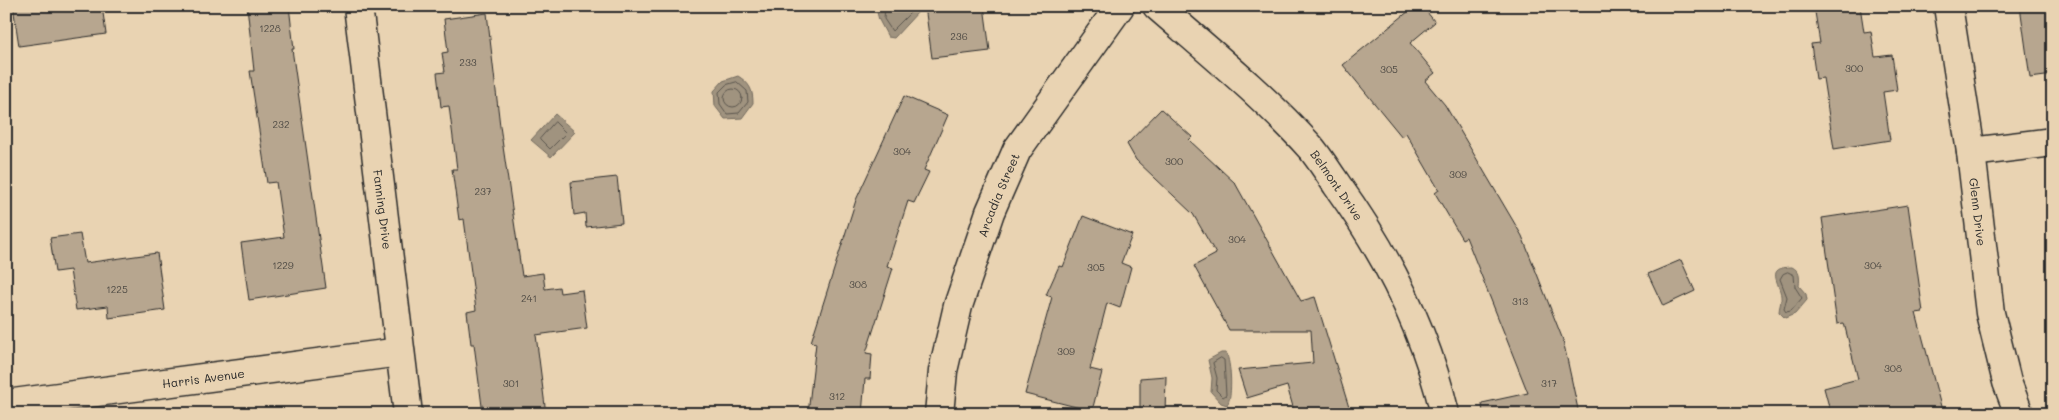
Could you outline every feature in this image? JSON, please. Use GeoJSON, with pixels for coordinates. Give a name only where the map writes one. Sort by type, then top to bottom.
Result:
{"type":"FeatureCollection","features":[{"type":"Feature","properties":{"kind":"street","name":"Fanning Drive"},"geometry":{"type":"LineString","coordinates":[[358,6],[408,414]]}},
{"type":"Feature","properties":{"kind":"street","name":"Arcadia Street"},"geometry":{"type":"LineString","coordinates":[[939,414],[943,372],[958,306],[990,212],[1017,150],[1120,6]]}},
{"type":"Feature","properties":{"kind":"street","name":"Belmont Drive"},"geometry":{"type":"LineString","coordinates":[[1158,6],[1251,86],[1312,149],[1362,219],[1390,271],[1414,324],[1439,387],[1445,414]]}},
{"type":"Feature","properties":{"kind":"street","name":"Glenn Drive"},"geometry":{"type":"LineString","coordinates":[[1948,6],[1971,152],[1990,313],[2007,382],[2019,414]]}},
{"type":"Feature","properties":{"kind":"street"},"geometry":{"type":"LineString","coordinates":[[1971,152],[2053,142]]}},
{"type":"Feature","properties":{"kind":"street","name":"Harris Avenue"},"geometry":{"type":"LineString","coordinates":[[6,404],[400,352]]}},
{"type":"Feature","properties":{"kind":"water"},"geometry":{"type":"Polygon","coordinates":[[[881,6],[919,6],[918,12],[894,38],[888,37],[879,20],[877,12],[881,6]]]}},
{"type":"Feature","properties":{"kind":"water"},"geometry":{"type":"Polygon","coordinates":[[[738,76],[750,87],[753,103],[742,118],[725,119],[715,106],[714,91],[723,81],[738,76]]]}},
{"type":"Feature","properties":{"kind":"water"},"geometry":{"type":"Polygon","coordinates":[[[555,114],[575,132],[551,157],[531,140],[555,114]]]}},
{"type":"Feature","properties":{"kind":"water"},"geometry":{"type":"Polygon","coordinates":[[[1792,267],[1798,272],[1799,286],[1806,294],[1807,300],[1795,314],[1785,318],[1779,312],[1781,298],[1776,273],[1783,268],[1792,267]]]}},
{"type":"Feature","properties":{"kind":"water"},"geometry":{"type":"Polygon","coordinates":[[[1221,353],[1226,353],[1228,357],[1230,371],[1231,387],[1227,405],[1221,403],[1211,392],[1212,378],[1208,360],[1221,353]]]}},
{"type":"Feature","properties":{"kind":"building"},"geometry":{"type":"Polygon","coordinates":[[[13,6],[102,6],[106,34],[19,46],[13,6]]]}},
{"type":"Feature","properties":{"kind":"building"},"geometry":{"type":"Polygon","coordinates":[[[247,6],[289,6],[294,49],[292,49],[326,288],[249,300],[241,243],[284,237],[276,182],[267,183],[250,71],[254,71],[247,6]]]}},
{"type":"Feature","properties":{"kind":"building"},"geometry":{"type":"Polygon","coordinates":[[[925,6],[984,6],[990,51],[932,58],[925,6]]]}},
{"type":"Feature","properties":{"kind":"building"},"geometry":{"type":"Polygon","coordinates":[[[1415,6],[1422,6],[1435,22],[1410,43],[1435,73],[1425,81],[1445,105],[1522,236],[1563,340],[1579,414],[1483,414],[1482,403],[1528,393],[1466,237],[1462,239],[1435,193],[1439,190],[1406,133],[1402,137],[1343,65],[1415,6]]]}},
{"type":"Feature","properties":{"kind":"building"},"geometry":{"type":"Polygon","coordinates":[[[1814,6],[1860,6],[1864,32],[1871,31],[1875,57],[1892,55],[1897,90],[1883,92],[1890,140],[1834,149],[1823,78],[1816,79],[1811,44],[1820,43],[1814,6]]]}},
{"type":"Feature","properties":{"kind":"building"},"geometry":{"type":"Polygon","coordinates":[[[2020,6],[2053,6],[2053,75],[2030,78],[2020,6]]]}},
{"type":"Feature","properties":{"kind":"building"},"geometry":{"type":"Polygon","coordinates":[[[487,13],[500,126],[522,276],[543,273],[545,289],[559,287],[560,293],[582,290],[587,328],[536,335],[546,414],[483,414],[474,344],[471,344],[467,312],[476,310],[464,219],[459,220],[452,169],[457,169],[449,106],[441,107],[437,73],[445,72],[442,53],[448,52],[444,19],[487,13]]]}},
{"type":"Feature","properties":{"kind":"building"},"geometry":{"type":"Polygon","coordinates":[[[904,96],[948,115],[924,170],[929,172],[914,203],[908,201],[887,266],[893,268],[866,353],[872,354],[870,379],[865,379],[862,414],[808,414],[816,343],[811,342],[856,200],[904,96]]]}},
{"type":"Feature","properties":{"kind":"building"},"geometry":{"type":"Polygon","coordinates":[[[1161,109],[1192,137],[1189,140],[1235,183],[1301,301],[1315,297],[1351,414],[1295,414],[1287,386],[1247,398],[1238,370],[1313,363],[1311,330],[1229,330],[1194,266],[1216,254],[1193,214],[1136,160],[1127,144],[1161,109]]]}},
{"type":"Feature","properties":{"kind":"building"},"geometry":{"type":"Polygon","coordinates":[[[617,177],[622,223],[586,227],[585,213],[574,215],[571,182],[617,177]]]}},
{"type":"Feature","properties":{"kind":"building"},"geometry":{"type":"Polygon","coordinates":[[[1908,205],[1923,312],[1916,313],[1943,414],[1831,414],[1824,388],[1858,379],[1844,323],[1837,324],[1822,218],[1908,205]]]}},
{"type":"Feature","properties":{"kind":"building"},"geometry":{"type":"Polygon","coordinates":[[[1083,216],[1132,235],[1121,263],[1131,267],[1120,308],[1107,303],[1090,369],[1102,372],[1092,411],[1025,394],[1052,297],[1046,295],[1059,266],[1063,267],[1083,216]]]}},
{"type":"Feature","properties":{"kind":"building"},"geometry":{"type":"Polygon","coordinates":[[[80,234],[85,263],[157,253],[165,310],[109,318],[108,306],[76,310],[70,270],[55,272],[50,238],[80,234]]]}},
{"type":"Feature","properties":{"kind":"building"},"geometry":{"type":"Polygon","coordinates":[[[1681,260],[1695,291],[1663,306],[1648,274],[1681,260]]]}},
{"type":"Feature","properties":{"kind":"building"},"geometry":{"type":"Polygon","coordinates":[[[1166,376],[1165,414],[1140,414],[1140,378],[1166,376]]]}}]}
